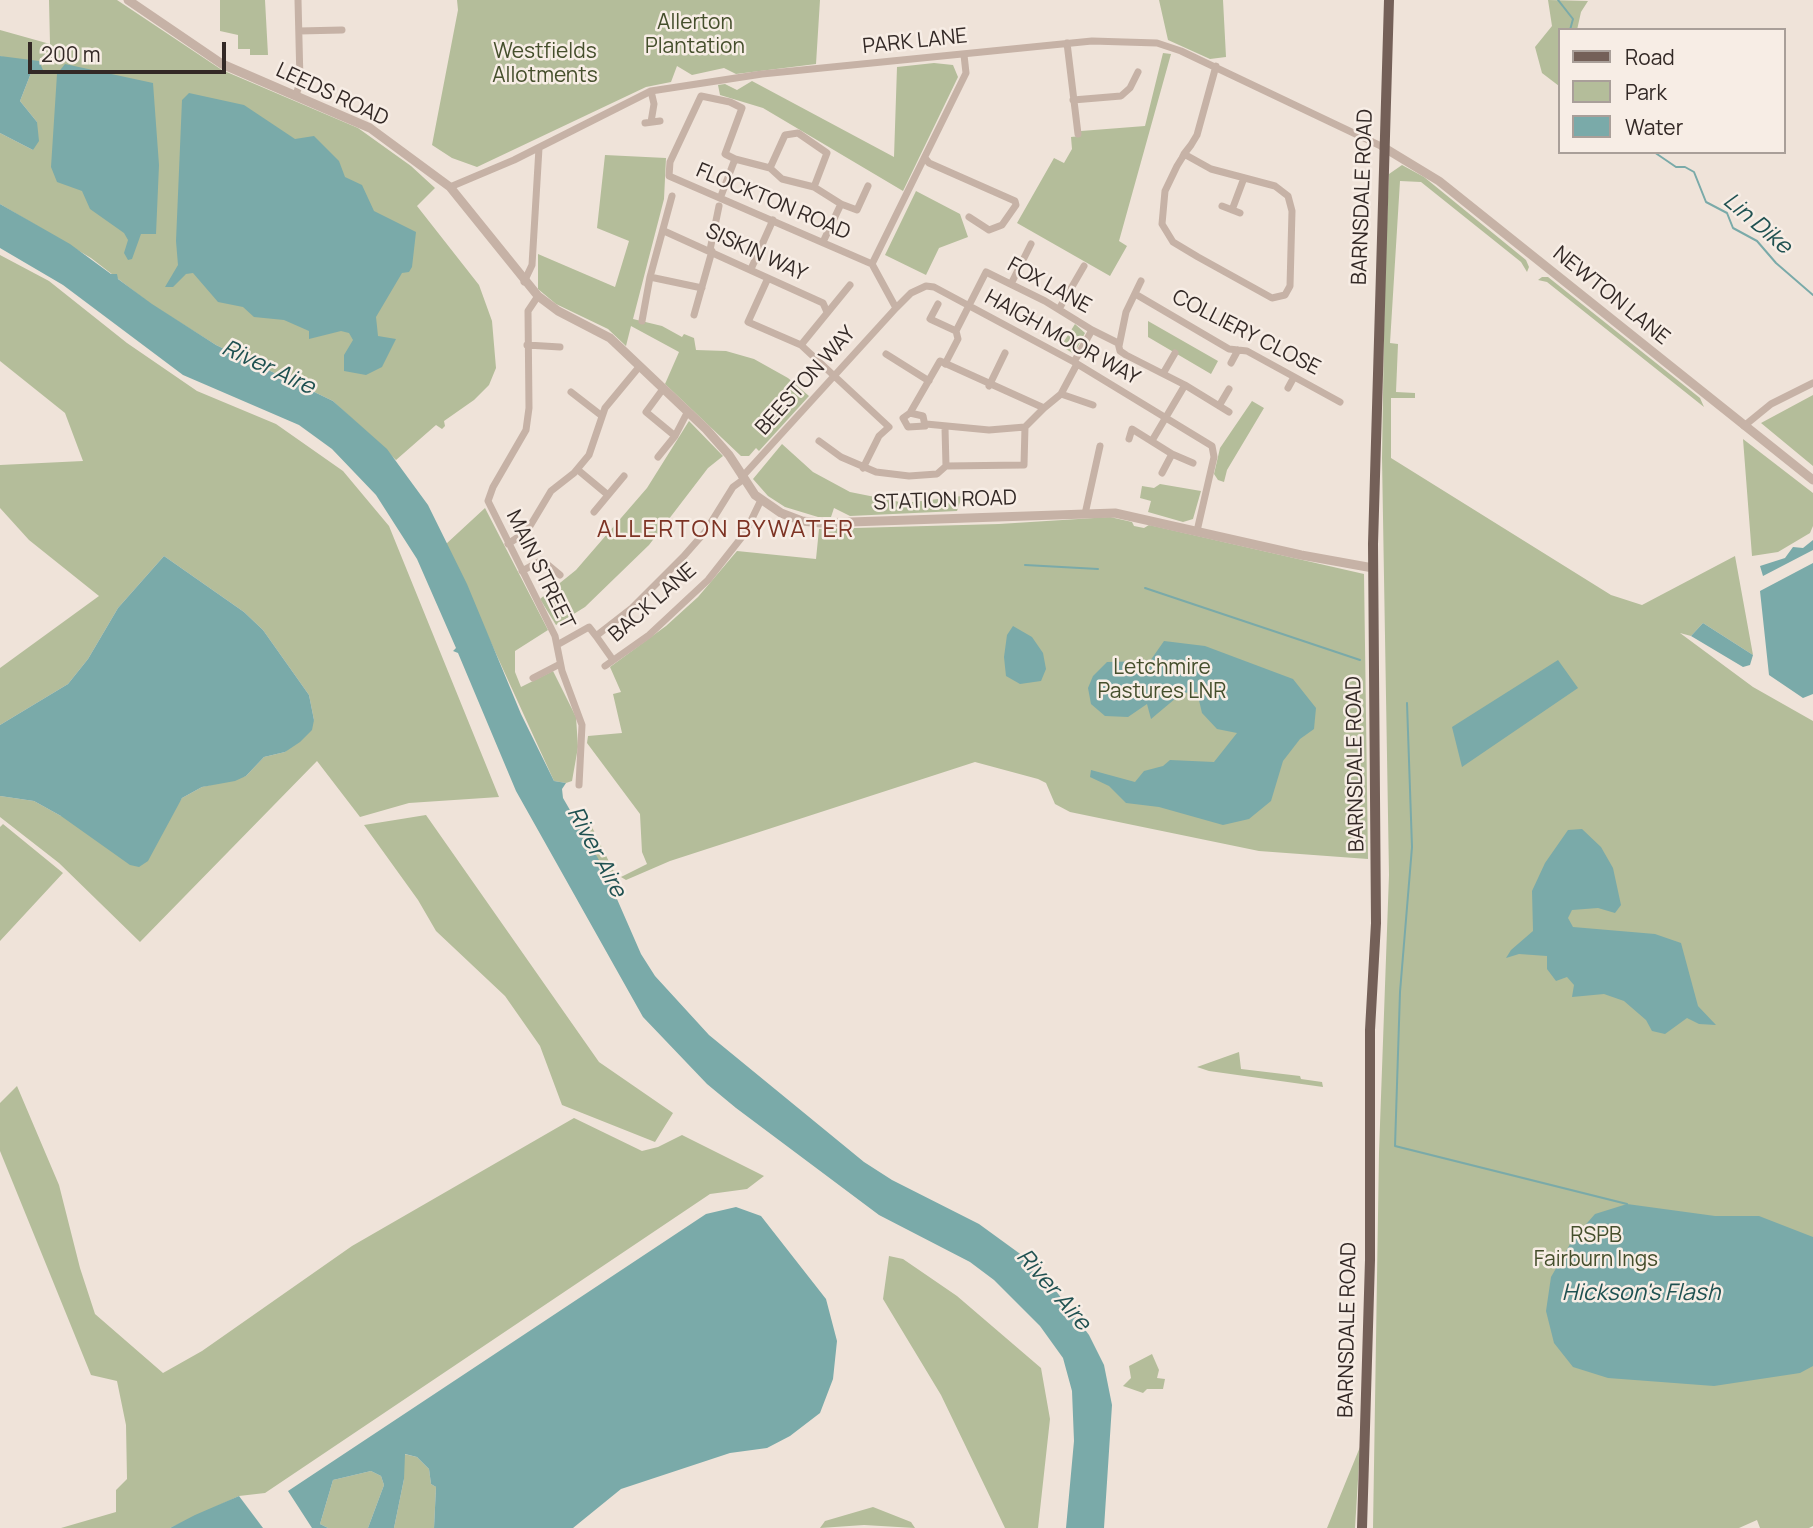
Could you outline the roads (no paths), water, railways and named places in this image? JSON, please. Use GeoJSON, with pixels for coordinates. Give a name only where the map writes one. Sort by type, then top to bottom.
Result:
{"type":"FeatureCollection","features":[{"type":"Feature","properties":{"kind":"main road","name":"BARNSDALE ROAD"},"geometry":{"type":"LineString","coordinates":[[1362,1528],[1369,1274],[1370,1030],[1376,923],[1373,568],[1389,0]]}},
{"type":"Feature","properties":{"kind":"street","name":"LEEDS ROAD"},"geometry":{"type":"LineString","coordinates":[[128,0],[222,64],[370,128],[450,187],[524,282]]}},
{"type":"Feature","properties":{"kind":"street"},"geometry":{"type":"LineString","coordinates":[[296,96],[300,81],[298,0]]}},
{"type":"Feature","properties":{"kind":"street"},"geometry":{"type":"LineString","coordinates":[[299,31],[342,30]]}},
{"type":"Feature","properties":{"kind":"street","name":"PARK LANE"},"geometry":{"type":"LineString","coordinates":[[450,187],[539,148],[652,91],[762,74],[1118,40],[1157,43],[1216,66],[1383,147]]}},
{"type":"Feature","properties":{"kind":"street"},"geometry":{"type":"LineString","coordinates":[[1068,43],[1078,134]]}},
{"type":"Feature","properties":{"kind":"street"},"geometry":{"type":"LineString","coordinates":[[895,308],[872,264],[966,73],[964,55]]}},
{"type":"Feature","properties":{"kind":"street"},"geometry":{"type":"LineString","coordinates":[[1184,154],[1211,169],[1280,189],[1292,205],[1290,286],[1285,295],[1272,298],[1198,257],[1166,234],[1161,218],[1164,198],[1184,154],[1199,129],[1216,66]]}},
{"type":"Feature","properties":{"kind":"street"},"geometry":{"type":"LineString","coordinates":[[1073,100],[1121,96],[1130,88],[1138,72]]}},
{"type":"Feature","properties":{"kind":"street"},"geometry":{"type":"LineString","coordinates":[[652,91],[652,122]]}},
{"type":"Feature","properties":{"kind":"street","name":"FLOCKTON ROAD"},"geometry":{"type":"LineString","coordinates":[[735,159],[724,154],[741,107],[702,96],[697,99],[669,167],[669,176],[721,196],[872,264]]}},
{"type":"Feature","properties":{"kind":"street"},"geometry":{"type":"LineString","coordinates":[[770,168],[785,135],[798,132],[827,153],[814,187]]}},
{"type":"Feature","properties":{"kind":"street","name":"NEWTON LANE"},"geometry":{"type":"LineString","coordinates":[[1383,147],[1438,181],[1813,480]]}},
{"type":"Feature","properties":{"kind":"street"},"geometry":{"type":"LineString","coordinates":[[524,282],[532,265],[539,148]]}},
{"type":"Feature","properties":{"kind":"street"},"geometry":{"type":"LineString","coordinates":[[925,158],[929,163],[1015,201],[1016,205],[1002,225],[989,230],[969,217]]}},
{"type":"Feature","properties":{"kind":"street"},"geometry":{"type":"LineString","coordinates":[[721,196],[735,159],[748,160],[770,168],[790,183],[814,187],[841,204],[857,210],[868,186]]}},
{"type":"Feature","properties":{"kind":"street"},"geometry":{"type":"LineString","coordinates":[[669,176],[669,187]]}},
{"type":"Feature","properties":{"kind":"street"},"geometry":{"type":"LineString","coordinates":[[1232,210],[1244,178]]}},
{"type":"Feature","properties":{"kind":"street"},"geometry":{"type":"LineString","coordinates":[[642,320],[650,277],[673,196]]}},
{"type":"Feature","properties":{"kind":"street"},"geometry":{"type":"LineString","coordinates":[[822,242],[841,204]]}},
{"type":"Feature","properties":{"kind":"street"},"geometry":{"type":"LineString","coordinates":[[694,315],[719,206]]}},
{"type":"Feature","properties":{"kind":"street"},"geometry":{"type":"LineString","coordinates":[[1222,206],[1240,213]]}},
{"type":"Feature","properties":{"kind":"street"},"geometry":{"type":"LineString","coordinates":[[751,269],[773,220]]}},
{"type":"Feature","properties":{"kind":"street","name":"SISKIN WAY"},"geometry":{"type":"LineString","coordinates":[[664,231],[823,303],[827,312]]}},
{"type":"Feature","properties":{"kind":"street"},"geometry":{"type":"LineString","coordinates":[[1010,284],[1031,244]]}},
{"type":"Feature","properties":{"kind":"street"},"geometry":{"type":"LineString","coordinates":[[1059,309],[1084,266]]}},
{"type":"Feature","properties":{"kind":"street","name":"FOX LANE"},"geometry":{"type":"LineString","coordinates":[[969,307],[986,272],[1059,309],[1119,346],[1120,351],[1126,355],[1164,372],[1229,412]]}},
{"type":"Feature","properties":{"kind":"street"},"geometry":{"type":"LineString","coordinates":[[650,277],[702,288]]}},
{"type":"Feature","properties":{"kind":"street"},"geometry":{"type":"LineString","coordinates":[[768,278],[748,322],[802,345],[889,427]]}},
{"type":"Feature","properties":{"kind":"street"},"geometry":{"type":"LineString","coordinates":[[1119,346],[1126,312],[1137,295],[1141,281]]}},
{"type":"Feature","properties":{"kind":"street","name":"STATION ROAD"},"geometry":{"type":"LineString","coordinates":[[524,282],[558,312],[610,338],[688,411],[726,452],[761,500],[792,517],[821,523],[1115,513],[1373,568]]}},
{"type":"Feature","properties":{"kind":"street"},"geometry":{"type":"LineString","coordinates":[[802,345],[850,285]]}},
{"type":"Feature","properties":{"kind":"street","name":"HAIGH MOOR WAY"},"geometry":{"type":"LineString","coordinates":[[895,308],[911,293],[926,286],[1075,363],[1212,446],[1214,457],[1197,531]]}},
{"type":"Feature","properties":{"kind":"street","name":"COLLIERY CLOSE"},"geometry":{"type":"LineString","coordinates":[[1137,295],[1229,349],[1247,351],[1340,402]]}},
{"type":"Feature","properties":{"kind":"street","name":"MAIN STREET"},"geometry":{"type":"LineString","coordinates":[[538,296],[529,307],[528,423],[524,436],[493,487],[488,501],[557,645],[560,664],[582,725],[579,785]]}},
{"type":"Feature","properties":{"kind":"street"},"geometry":{"type":"LineString","coordinates":[[938,304],[930,319],[956,331]]}},
{"type":"Feature","properties":{"kind":"street"},"geometry":{"type":"LineString","coordinates":[[903,422],[904,416],[910,413],[958,339],[956,331],[969,307]]}},
{"type":"Feature","properties":{"kind":"street","name":"BEESTON WAY"},"geometry":{"type":"LineString","coordinates":[[596,636],[632,608],[675,566],[705,532],[733,487],[895,308]]}},
{"type":"Feature","properties":{"kind":"street","name":"FOX LANE"},"geometry":{"type":"LineString","coordinates":[[1061,394],[1092,330]]}},
{"type":"Feature","properties":{"kind":"street"},"geometry":{"type":"LineString","coordinates":[[527,345],[560,347]]}},
{"type":"Feature","properties":{"kind":"street"},"geometry":{"type":"LineString","coordinates":[[1231,363],[1238,350]]}},
{"type":"Feature","properties":{"kind":"street"},"geometry":{"type":"LineString","coordinates":[[886,354],[929,381]]}},
{"type":"Feature","properties":{"kind":"street"},"geometry":{"type":"LineString","coordinates":[[989,386],[1005,354]]}},
{"type":"Feature","properties":{"kind":"street"},"geometry":{"type":"LineString","coordinates":[[1164,372],[1175,354]]}},
{"type":"Feature","properties":{"kind":"street"},"geometry":{"type":"LineString","coordinates":[[943,363],[989,386],[1006,390],[1044,408]]}},
{"type":"Feature","properties":{"kind":"street"},"geometry":{"type":"LineString","coordinates":[[508,544],[530,527],[553,488],[578,470],[593,447],[601,415],[609,401],[639,368]]}},
{"type":"Feature","properties":{"kind":"street"},"geometry":{"type":"LineString","coordinates":[[1288,388],[1294,377]]}},
{"type":"Feature","properties":{"kind":"street"},"geometry":{"type":"LineString","coordinates":[[1744,425],[1771,404],[1813,383]]}},
{"type":"Feature","properties":{"kind":"street"},"geometry":{"type":"LineString","coordinates":[[1153,439],[1185,385]]}},
{"type":"Feature","properties":{"kind":"street"},"geometry":{"type":"LineString","coordinates":[[663,389],[646,412],[675,436]]}},
{"type":"Feature","properties":{"kind":"street"},"geometry":{"type":"LineString","coordinates":[[1219,406],[1229,389]]}},
{"type":"Feature","properties":{"kind":"street"},"geometry":{"type":"LineString","coordinates":[[571,391],[601,415]]}},
{"type":"Feature","properties":{"kind":"street"},"geometry":{"type":"LineString","coordinates":[[819,441],[863,467],[909,476],[937,474],[946,466],[1024,465],[1025,427],[1044,408],[1061,394],[1093,405]]}},
{"type":"Feature","properties":{"kind":"street"},"geometry":{"type":"LineString","coordinates":[[658,457],[675,436],[688,411]]}},
{"type":"Feature","properties":{"kind":"street"},"geometry":{"type":"LineString","coordinates":[[910,413],[923,416],[926,424]]}},
{"type":"Feature","properties":{"kind":"street"},"geometry":{"type":"LineString","coordinates":[[863,467],[879,436],[889,427],[903,422],[915,428],[926,424],[945,428],[1025,427]]}},
{"type":"Feature","properties":{"kind":"street"},"geometry":{"type":"LineString","coordinates":[[945,428],[946,466]]}},
{"type":"Feature","properties":{"kind":"street"},"geometry":{"type":"LineString","coordinates":[[1129,439],[1132,429],[1153,439],[1172,454],[1194,463]]}},
{"type":"Feature","properties":{"kind":"street"},"geometry":{"type":"LineString","coordinates":[[1085,514],[1100,446]]}},
{"type":"Feature","properties":{"kind":"street"},"geometry":{"type":"LineString","coordinates":[[1161,473],[1172,454]]}},
{"type":"Feature","properties":{"kind":"street"},"geometry":{"type":"LineString","coordinates":[[578,470],[608,495]]}},
{"type":"Feature","properties":{"kind":"street"},"geometry":{"type":"LineString","coordinates":[[594,512],[624,476]]}},
{"type":"Feature","properties":{"kind":"street","name":"BACK LANE"},"geometry":{"type":"LineString","coordinates":[[605,666],[649,635],[708,580],[745,533],[761,500]]}},
{"type":"Feature","properties":{"kind":"street"},"geometry":{"type":"LineString","coordinates":[[522,571],[542,560],[560,575]]}},
{"type":"Feature","properties":{"kind":"street"},"geometry":{"type":"LineString","coordinates":[[557,645],[589,627],[596,636]]}},
{"type":"Feature","properties":{"kind":"street","name":"BACK LANE"},"geometry":{"type":"LineString","coordinates":[[596,636],[612,660]]}},
{"type":"Feature","properties":{"kind":"street"},"geometry":{"type":"LineString","coordinates":[[533,678],[560,664]]}},
{"type":"Feature","properties":{"kind":"water"},"geometry":{"type":"Polygon","coordinates":[[[0,56],[39,61],[43,70],[31,73],[20,101],[37,122],[39,141],[33,150],[0,133],[0,56]]]}},
{"type":"Feature","properties":{"kind":"water"},"geometry":{"type":"Polygon","coordinates":[[[65,64],[153,83],[159,165],[156,234],[141,234],[132,259],[128,260],[124,253],[128,240],[124,233],[90,209],[82,191],[57,182],[51,167],[57,74],[65,64]]]}},
{"type":"Feature","properties":{"kind":"water"},"geometry":{"type":"Polygon","coordinates":[[[189,93],[244,105],[295,139],[314,136],[339,161],[345,177],[362,185],[374,211],[416,232],[412,267],[409,272],[402,273],[376,317],[378,336],[396,339],[382,367],[366,375],[344,371],[344,355],[353,340],[349,333],[341,331],[309,339],[309,331],[284,320],[254,317],[243,307],[218,302],[193,273],[186,274],[173,287],[165,287],[178,265],[176,241],[182,100],[189,93]]]}},
{"type":"Feature","properties":{"kind":"water","name":"River Aire"},"geometry":{"type":"Polygon","coordinates":[[[0,204],[70,244],[111,274],[117,274],[118,279],[152,304],[216,345],[333,401],[387,449],[428,505],[467,584],[521,714],[554,781],[566,783],[562,789],[563,798],[603,867],[641,954],[655,976],[709,1035],[864,1162],[892,1180],[979,1224],[1023,1256],[1050,1283],[1089,1335],[1104,1365],[1112,1405],[1104,1528],[1066,1528],[1074,1441],[1072,1391],[1063,1358],[1040,1326],[994,1280],[970,1262],[879,1215],[736,1108],[707,1084],[643,1017],[516,791],[458,653],[453,651],[456,648],[417,559],[376,495],[332,449],[299,425],[183,375],[63,285],[0,248],[0,204]]]}},
{"type":"Feature","properties":{"kind":"water"},"geometry":{"type":"Polygon","coordinates":[[[1813,540],[1813,550],[1763,576],[1760,566],[1785,558],[1793,547],[1803,548],[1813,540]]]}},
{"type":"Feature","properties":{"kind":"water"},"geometry":{"type":"Polygon","coordinates":[[[164,556],[244,612],[263,630],[309,695],[314,720],[312,730],[300,742],[285,752],[264,757],[246,776],[235,781],[202,787],[182,798],[148,861],[139,867],[130,865],[61,816],[34,801],[0,796],[0,725],[68,684],[88,659],[118,608],[164,556]]]}},
{"type":"Feature","properties":{"kind":"water"},"geometry":{"type":"Polygon","coordinates":[[[1813,563],[1813,694],[1803,698],[1769,675],[1760,591],[1813,563]]]}},
{"type":"Feature","properties":{"kind":"water"},"geometry":{"type":"Polygon","coordinates":[[[1703,623],[1753,655],[1750,665],[1743,667],[1691,636],[1703,623]]]}},
{"type":"Feature","properties":{"kind":"water"},"geometry":{"type":"Polygon","coordinates":[[[1013,626],[1032,637],[1043,653],[1046,669],[1041,681],[1020,684],[1006,676],[1004,657],[1007,635],[1013,626]]]}},
{"type":"Feature","properties":{"kind":"water"},"geometry":{"type":"Polygon","coordinates":[[[1164,641],[1205,646],[1293,679],[1316,708],[1314,729],[1300,739],[1283,761],[1271,801],[1249,819],[1223,825],[1159,807],[1126,803],[1109,786],[1090,777],[1091,770],[1135,782],[1144,771],[1163,766],[1170,760],[1214,762],[1237,733],[1217,729],[1202,713],[1197,692],[1182,693],[1151,719],[1147,704],[1128,717],[1105,716],[1091,704],[1088,688],[1093,676],[1107,662],[1150,661],[1164,641]]]}},
{"type":"Feature","properties":{"kind":"water"},"geometry":{"type":"Polygon","coordinates":[[[1558,660],[1578,688],[1462,767],[1452,727],[1558,660]]]}},
{"type":"Feature","properties":{"kind":"water"},"geometry":{"type":"Polygon","coordinates":[[[1582,829],[1601,847],[1613,868],[1621,905],[1615,913],[1598,908],[1572,910],[1568,918],[1573,927],[1655,934],[1681,943],[1698,1006],[1716,1025],[1699,1024],[1687,1018],[1665,1034],[1652,1031],[1646,1020],[1624,1001],[1604,994],[1572,997],[1574,985],[1567,977],[1556,981],[1547,969],[1547,956],[1519,954],[1506,958],[1511,950],[1533,931],[1532,891],[1545,863],[1568,830],[1582,829]]]}},
{"type":"Feature","properties":{"kind":"water","name":"Hickson's Flash"},"geometry":{"type":"Polygon","coordinates":[[[1627,1204],[1715,1216],[1759,1216],[1813,1237],[1813,1366],[1800,1373],[1714,1386],[1608,1378],[1573,1367],[1554,1343],[1546,1311],[1551,1277],[1573,1239],[1595,1214],[1627,1204]]]}},
{"type":"Feature","properties":{"kind":"water"},"geometry":{"type":"Polygon","coordinates":[[[736,1207],[761,1216],[826,1299],[837,1341],[833,1379],[820,1413],[790,1436],[767,1448],[730,1453],[621,1489],[573,1528],[434,1528],[436,1487],[431,1484],[429,1469],[417,1457],[405,1454],[404,1479],[394,1528],[368,1528],[384,1485],[381,1476],[371,1471],[333,1480],[320,1524],[328,1528],[312,1528],[288,1491],[706,1214],[736,1207]]]}},
{"type":"Feature","properties":{"kind":"water"},"geometry":{"type":"Polygon","coordinates":[[[239,1496],[263,1528],[170,1528],[195,1515],[239,1496]]]}},
{"type":"Feature","properties":{"kind":"waterway","name":"Lin Dike"},"geometry":{"type":"LineString","coordinates":[[1558,0],[1573,19],[1571,28]]}},
{"type":"Feature","properties":{"kind":"waterway","name":"Lin Dike"},"geometry":{"type":"LineString","coordinates":[[1657,154],[1676,167],[1685,167],[1694,172],[1706,202],[1727,213],[1733,228],[1757,241],[1776,263],[1813,295]]}},
{"type":"Feature","properties":{"kind":"waterway"},"geometry":{"type":"LineString","coordinates":[[1025,565],[1098,569]]}},
{"type":"Feature","properties":{"kind":"waterway"},"geometry":{"type":"LineString","coordinates":[[1145,588],[1360,660]]}},
{"type":"Feature","properties":{"kind":"waterway"},"geometry":{"type":"LineString","coordinates":[[1407,703],[1412,847],[1400,992],[1395,1146],[1627,1204]]}},
{"type":"Feature","properties":{"kind":"district","name":"ALLERTON BYWATER"},"geometry":{"type":"Point","coordinates":[726,530]}},
{"type":"Feature","properties":{"kind":"park label","name":"Allerton Plantation"},"geometry":{"type":"Point","coordinates":[695,35]}},
{"type":"Feature","properties":{"kind":"park label","name":"Westfields Allotments"},"geometry":{"type":"Point","coordinates":[545,64]}},
{"type":"Feature","properties":{"kind":"park label","name":"Letchmire Pastures LNR"},"geometry":{"type":"Point","coordinates":[1162,680]}},
{"type":"Feature","properties":{"kind":"park label","name":"RSPB Fairburn Ings"},"geometry":{"type":"Point","coordinates":[1596,1248]}}]}
